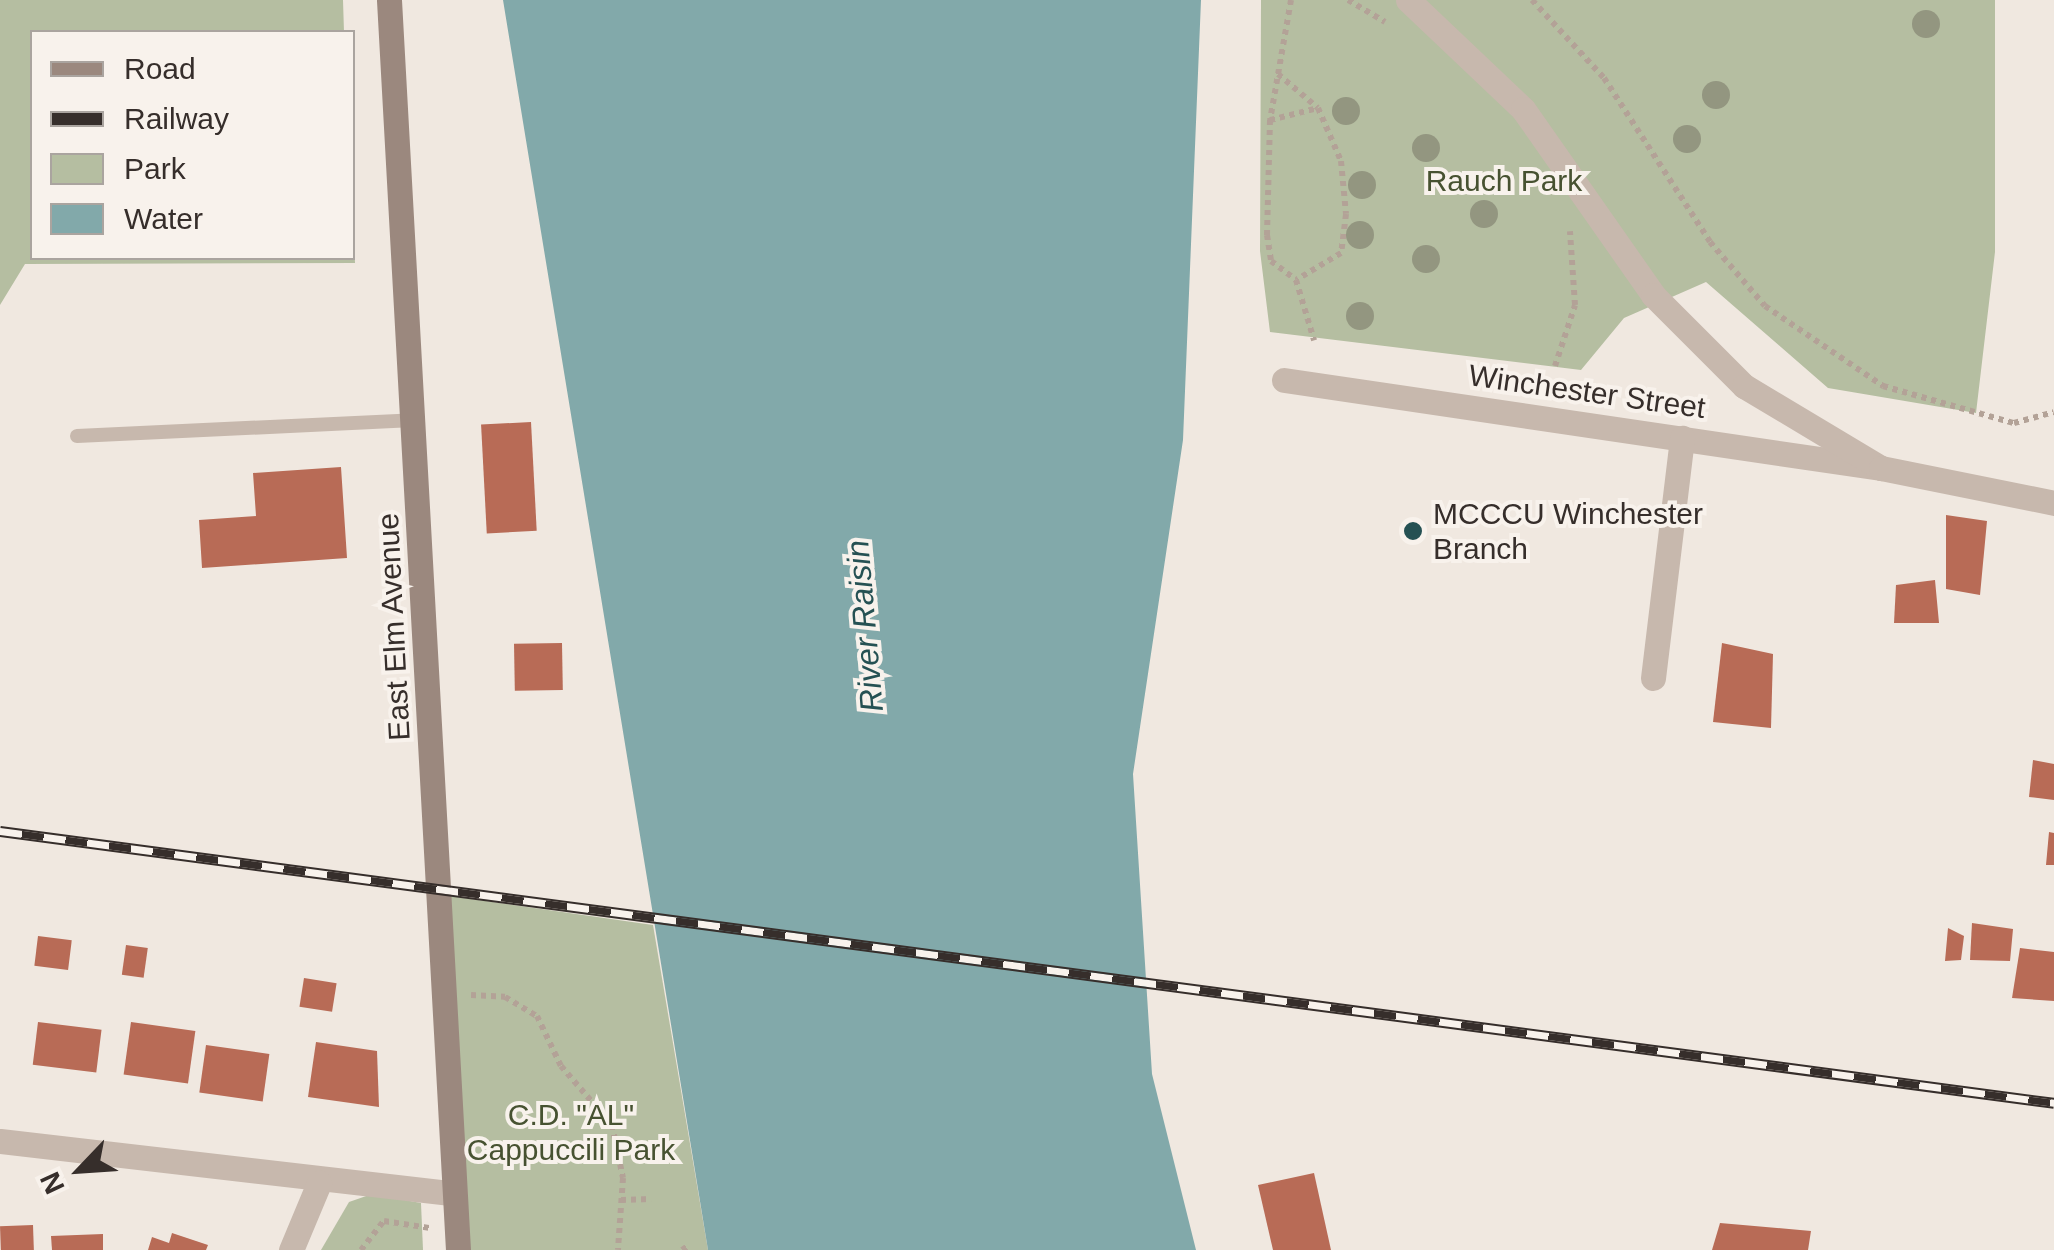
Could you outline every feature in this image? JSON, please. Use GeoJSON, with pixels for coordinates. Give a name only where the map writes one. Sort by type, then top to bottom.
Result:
{"type":"FeatureCollection","features":[{"type":"Feature","properties":{"kind":"main road","name":"East Elm Avenue"},"geometry":{"type":"LineString","coordinates":[[389,0],[457,1241]]}},
{"type":"Feature","properties":{"kind":"street","name":"Winchester Street"},"geometry":{"type":"LineString","coordinates":[[1408,0],[1524,109],[1653,295],[1744,386],[1881,468]]}},
{"type":"Feature","properties":{"kind":"street","name":"Winchester Street"},"geometry":{"type":"LineString","coordinates":[[1284,380],[1881,468],[2054,504]]}},
{"type":"Feature","properties":{"kind":"street"},"geometry":{"type":"LineString","coordinates":[[1653,678],[1682,438]]}},
{"type":"Feature","properties":{"kind":"street"},"geometry":{"type":"LineString","coordinates":[[0,1141],[318,1183],[455,1194]]}},
{"type":"Feature","properties":{"kind":"street"},"geometry":{"type":"LineString","coordinates":[[291,1250],[318,1183]]}},
{"type":"Feature","properties":{"kind":"lane"},"geometry":{"type":"LineString","coordinates":[[77,436],[414,420]]}},
{"type":"Feature","properties":{"kind":"path"},"geometry":{"type":"LineString","coordinates":[[1291,0],[1270,120],[1271,261],[1296,280],[1314,340]]}},
{"type":"Feature","properties":{"kind":"path"},"geometry":{"type":"LineString","coordinates":[[1348,0],[1392,28]]}},
{"type":"Feature","properties":{"kind":"path"},"geometry":{"type":"LineString","coordinates":[[1532,0],[1604,78],[1710,242],[1766,306],[1883,386],[2014,423],[2054,412]]}},
{"type":"Feature","properties":{"kind":"path"},"geometry":{"type":"LineString","coordinates":[[1278,74],[1318,108],[1340,161],[1341,254],[1296,280]]}},
{"type":"Feature","properties":{"kind":"path"},"geometry":{"type":"LineString","coordinates":[[1270,120],[1318,108]]}},
{"type":"Feature","properties":{"kind":"path"},"geometry":{"type":"LineString","coordinates":[[1555,366],[1574,305],[1570,225],[1560,211]]}},
{"type":"Feature","properties":{"kind":"path"},"geometry":{"type":"LineString","coordinates":[[446,994],[505,997],[537,1016],[561,1066],[618,1137],[618,1250]]}},
{"type":"Feature","properties":{"kind":"path"},"geometry":{"type":"LineString","coordinates":[[620,1200],[650,1199]]}},
{"type":"Feature","properties":{"kind":"path"},"geometry":{"type":"LineString","coordinates":[[361,1250],[384,1221],[457,1241]]}},
{"type":"Feature","properties":{"kind":"green space"},"geometry":{"type":"Polygon","coordinates":[[[0,0],[343,0],[344,30],[30,30],[30,260],[355,263],[25,264],[0,305],[0,0]]]}},
{"type":"Feature","properties":{"kind":"green space","name":"Rauch Park"},"geometry":{"type":"Polygon","coordinates":[[[1261,0],[1995,0],[1995,252],[1976,413],[1828,388],[1706,282],[1624,318],[1581,370],[1270,332],[1260,251],[1261,0]]]}},
{"type":"Feature","properties":{"kind":"green space","name":"C.D. \"AL\" Cappuccili Park"},"geometry":{"type":"Polygon","coordinates":[[[443,895],[653,925],[708,1250],[460,1250],[443,895]]]}},
{"type":"Feature","properties":{"kind":"green space"},"geometry":{"type":"Polygon","coordinates":[[[372,1194],[421,1203],[423,1250],[321,1250],[349,1202],[372,1194]]]}},
{"type":"Feature","properties":{"kind":"water","name":"River Raisin"},"geometry":{"type":"Polygon","coordinates":[[[503,0],[1201,0],[1183,440],[1133,774],[1152,1074],[1196,1250],[708,1250],[503,0]]]}},
{"type":"Feature","properties":{"kind":"building"},"geometry":{"type":"Polygon","coordinates":[[[531,422],[537,531],[487,533],[481,425],[531,422]]]}},
{"type":"Feature","properties":{"kind":"building"},"geometry":{"type":"Polygon","coordinates":[[[341,467],[347,558],[202,568],[199,520],[256,516],[253,473],[341,467]]]}},
{"type":"Feature","properties":{"kind":"building"},"geometry":{"type":"Polygon","coordinates":[[[1946,515],[1987,521],[1980,595],[1946,589],[1946,515]]]}},
{"type":"Feature","properties":{"kind":"building"},"geometry":{"type":"Polygon","coordinates":[[[1935,580],[1939,623],[1894,623],[1896,585],[1935,580]]]}},
{"type":"Feature","properties":{"kind":"building"},"geometry":{"type":"Polygon","coordinates":[[[562,643],[563,690],[515,691],[514,644],[562,643]]]}},
{"type":"Feature","properties":{"kind":"building"},"geometry":{"type":"Polygon","coordinates":[[[1722,643],[1773,654],[1771,728],[1713,722],[1722,643]]]}},
{"type":"Feature","properties":{"kind":"building"},"geometry":{"type":"Polygon","coordinates":[[[2033,760],[2054,764],[2054,800],[2029,797],[2033,760]]]}},
{"type":"Feature","properties":{"kind":"building"},"geometry":{"type":"Polygon","coordinates":[[[2049,832],[2054,833],[2054,865],[2046,865],[2049,832]]]}},
{"type":"Feature","properties":{"kind":"building"},"geometry":{"type":"Polygon","coordinates":[[[1972,923],[2013,929],[2010,961],[1970,960],[1972,923]]]}},
{"type":"Feature","properties":{"kind":"building"},"geometry":{"type":"Polygon","coordinates":[[[1948,928],[1964,936],[1961,960],[1945,961],[1948,928]]]}},
{"type":"Feature","properties":{"kind":"building"},"geometry":{"type":"Polygon","coordinates":[[[38,936],[72,940],[68,970],[34,966],[38,936]]]}},
{"type":"Feature","properties":{"kind":"building"},"geometry":{"type":"Polygon","coordinates":[[[126,945],[148,948],[144,978],[122,975],[126,945]]]}},
{"type":"Feature","properties":{"kind":"building"},"geometry":{"type":"Polygon","coordinates":[[[2020,948],[2054,952],[2054,1001],[2012,998],[2020,948]]]}},
{"type":"Feature","properties":{"kind":"building"},"geometry":{"type":"Polygon","coordinates":[[[304,978],[337,983],[332,1012],[299,1007],[304,978]]]}},
{"type":"Feature","properties":{"kind":"building"},"geometry":{"type":"Polygon","coordinates":[[[38,1022],[102,1030],[96,1072],[33,1065],[38,1022]]]}},
{"type":"Feature","properties":{"kind":"building"},"geometry":{"type":"Polygon","coordinates":[[[131,1022],[195,1031],[188,1084],[124,1074],[131,1022]]]}},
{"type":"Feature","properties":{"kind":"building"},"geometry":{"type":"Polygon","coordinates":[[[316,1042],[377,1051],[379,1107],[308,1097],[316,1042]]]}},
{"type":"Feature","properties":{"kind":"building"},"geometry":{"type":"Polygon","coordinates":[[[206,1045],[269,1054],[263,1101],[199,1093],[206,1045]]]}},
{"type":"Feature","properties":{"kind":"building"},"geometry":{"type":"Polygon","coordinates":[[[1314,1173],[1331,1250],[1273,1250],[1258,1185],[1314,1173]]]}},
{"type":"Feature","properties":{"kind":"building"},"geometry":{"type":"Polygon","coordinates":[[[1720,1223],[1811,1231],[1808,1250],[1712,1250],[1720,1223]]]}},
{"type":"Feature","properties":{"kind":"building"},"geometry":{"type":"Polygon","coordinates":[[[33,1225],[34,1250],[1,1250],[0,1226],[33,1225]]]}},
{"type":"Feature","properties":{"kind":"building"},"geometry":{"type":"Polygon","coordinates":[[[172,1233],[208,1245],[206,1250],[148,1250],[152,1237],[169,1243],[172,1233]]]}},
{"type":"Feature","properties":{"kind":"building"},"geometry":{"type":"Polygon","coordinates":[[[103,1234],[103,1250],[52,1250],[51,1236],[103,1234]]]}},
{"type":"Feature","properties":{"kind":"railway"},"geometry":{"type":"LineString","coordinates":[[0,831],[2054,1103]]}},
{"type":"Feature","properties":{"kind":"place","name":"MCCCU Winchester Branch"},"geometry":{"type":"Point","coordinates":[1413,531]}}]}
